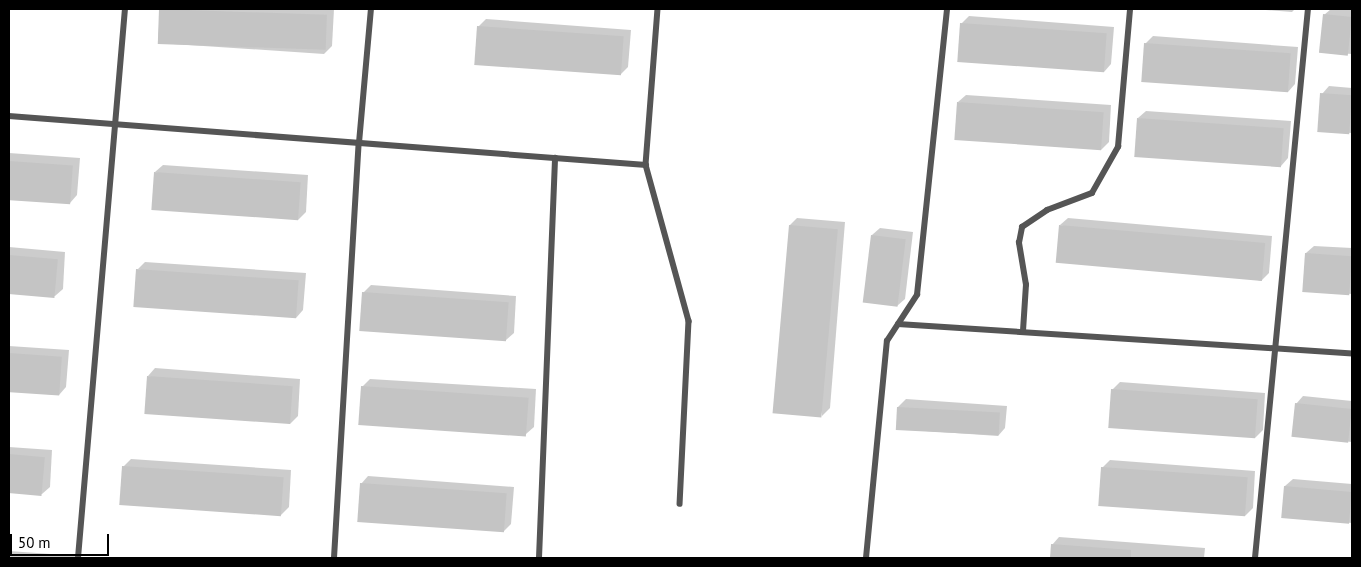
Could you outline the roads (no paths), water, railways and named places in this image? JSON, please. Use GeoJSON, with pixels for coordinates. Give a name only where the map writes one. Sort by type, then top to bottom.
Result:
{"type":"FeatureCollection","features":[{"type":"Feature","properties":{"kind":"lane"},"geometry":{"type":"LineString","coordinates":[[78,558],[125,9]]}},
{"type":"Feature","properties":{"kind":"lane"},"geometry":{"type":"LineString","coordinates":[[334,558],[359,143],[371,9]]}},
{"type":"Feature","properties":{"kind":"lane"},"geometry":{"type":"LineString","coordinates":[[658,9],[646,165],[689,321],[680,504]]}},
{"type":"Feature","properties":{"kind":"lane"},"geometry":{"type":"LineString","coordinates":[[866,558],[887,341],[917,296],[947,9]]}},
{"type":"Feature","properties":{"kind":"lane"},"geometry":{"type":"LineString","coordinates":[[1023,331],[1026,285],[1019,243],[1022,227],[1047,210],[1092,193],[1118,147],[1130,9]]}},
{"type":"Feature","properties":{"kind":"lane"},"geometry":{"type":"LineString","coordinates":[[1254,558],[1308,9]]}},
{"type":"Feature","properties":{"kind":"lane"},"geometry":{"type":"LineString","coordinates":[[9,116],[646,165]]}},
{"type":"Feature","properties":{"kind":"lane"},"geometry":{"type":"LineString","coordinates":[[539,558],[555,158]]}},
{"type":"Feature","properties":{"kind":"lane"},"geometry":{"type":"LineString","coordinates":[[898,324],[1275,346],[1352,353]]}}]}
